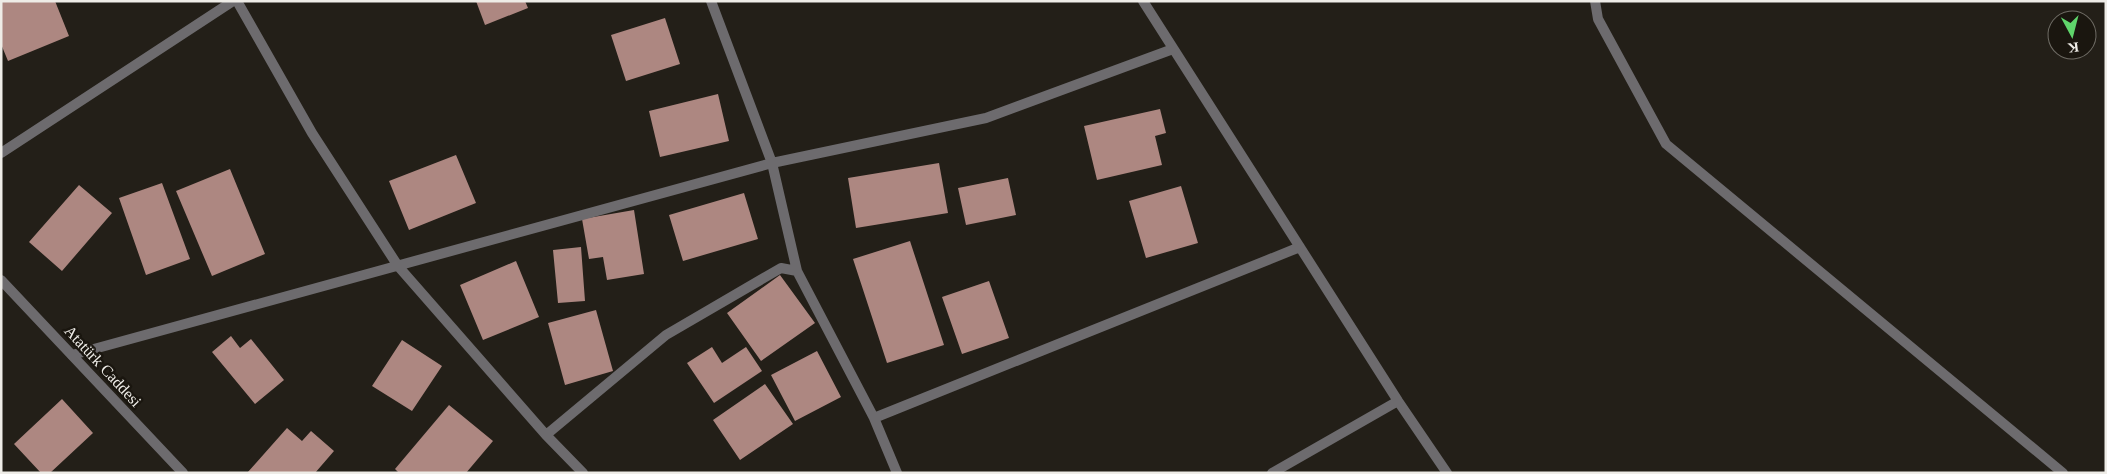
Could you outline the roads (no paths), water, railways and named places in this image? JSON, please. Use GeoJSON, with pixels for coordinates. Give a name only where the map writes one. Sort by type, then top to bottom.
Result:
{"type":"FeatureCollection","features":[{"type":"Feature","properties":{"kind":"street"},"geometry":{"type":"LineString","coordinates":[[1,153],[235,1],[312,134],[398,266],[546,435],[583,473]]}},
{"type":"Feature","properties":{"kind":"street"},"geometry":{"type":"LineString","coordinates":[[711,1],[772,163],[797,271],[874,418],[897,473]]}},
{"type":"Feature","properties":{"kind":"street"},"geometry":{"type":"LineString","coordinates":[[1143,1],[1398,401],[1447,473]]}},
{"type":"Feature","properties":{"kind":"street"},"geometry":{"type":"LineString","coordinates":[[1595,1],[1598,19],[1666,144],[2063,473]]}},
{"type":"Feature","properties":{"kind":"street"},"geometry":{"type":"LineString","coordinates":[[72,355],[772,163],[986,118],[1174,49]]}},
{"type":"Feature","properties":{"kind":"street"},"geometry":{"type":"LineString","coordinates":[[874,418],[1300,247]]}},
{"type":"Feature","properties":{"kind":"street"},"geometry":{"type":"LineString","coordinates":[[546,435],[666,334],[781,268],[797,271]]}},
{"type":"Feature","properties":{"kind":"street","name":"Atatürk Caddesi"},"geometry":{"type":"LineString","coordinates":[[1,280],[183,473]]}},
{"type":"Feature","properties":{"kind":"street"},"geometry":{"type":"LineString","coordinates":[[1272,473],[1398,401]]}}]}
